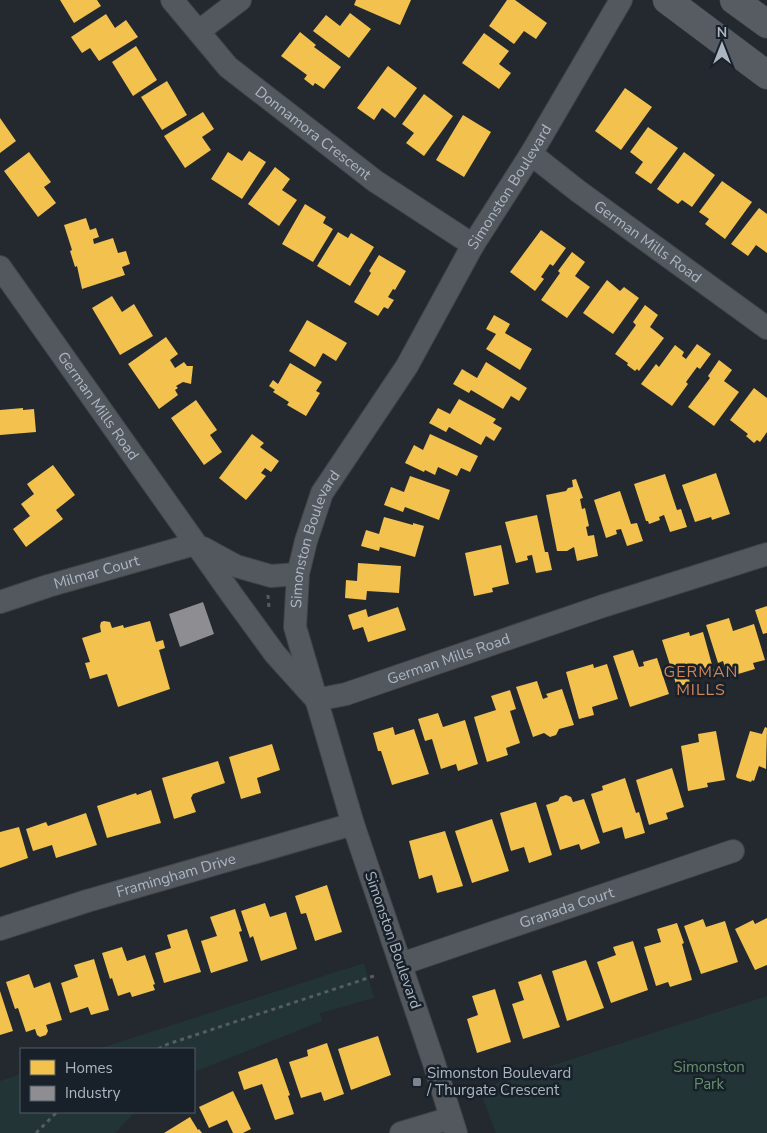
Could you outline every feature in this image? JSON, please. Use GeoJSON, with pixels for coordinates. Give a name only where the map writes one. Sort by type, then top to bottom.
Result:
{"type":"FeatureCollection","features":[{"type":"Feature","properties":{"kind":"main road"},"geometry":{"type":"LineString","coordinates":[[667,0],[767,75]]}},
{"type":"Feature","properties":{"kind":"main road"},"geometry":{"type":"LineString","coordinates":[[734,0],[767,24]]}},
{"type":"Feature","properties":{"kind":"street","name":"Donnamora Crescent"},"geometry":{"type":"LineString","coordinates":[[172,0],[228,67],[376,181],[473,245]]}},
{"type":"Feature","properties":{"kind":"street"},"geometry":{"type":"LineString","coordinates":[[199,31],[240,0]]}},
{"type":"Feature","properties":{"kind":"street","name":"Simonston Boulevard"},"geometry":{"type":"LineString","coordinates":[[453,1125],[353,824],[316,700],[296,627],[298,574],[306,541],[322,493],[407,366],[473,245],[531,154],[621,0]]}},
{"type":"Feature","properties":{"kind":"street","name":"German Mills Road"},"geometry":{"type":"LineString","coordinates":[[531,154],[578,191],[767,328]]}},
{"type":"Feature","properties":{"kind":"street","name":"German Mills Road"},"geometry":{"type":"LineString","coordinates":[[0,267],[275,654],[316,700],[346,694],[603,606],[767,554]]}},
{"type":"Feature","properties":{"kind":"street","name":"German Mills Road"},"geometry":{"type":"LineString","coordinates":[[195,544],[236,566],[271,576],[298,574]]}},
{"type":"Feature","properties":{"kind":"street","name":"Milmar Court"},"geometry":{"type":"LineString","coordinates":[[0,602],[48,586],[195,544]]}},
{"type":"Feature","properties":{"kind":"street","name":"Framingham Drive"},"geometry":{"type":"LineString","coordinates":[[0,929],[86,901],[353,824]]}},
{"type":"Feature","properties":{"kind":"street","name":"Granada Court"},"geometry":{"type":"LineString","coordinates":[[401,964],[733,851]]}},
{"type":"Feature","properties":{"kind":"street"},"geometry":{"type":"LineString","coordinates":[[401,1133],[453,1125]]}},
{"type":"Feature","properties":{"kind":"path"},"geometry":{"type":"LineString","coordinates":[[160,1048],[374,976]]}},
{"type":"Feature","properties":{"kind":"path"},"geometry":{"type":"LineString","coordinates":[[36,1133],[56,1113]]}},
{"type":"Feature","properties":{"kind":"green space"},"geometry":{"type":"Polygon","coordinates":[[[364,963],[374,998],[320,1013],[322,1021],[195,1072],[195,1048],[101,1048],[364,963]]]}},
{"type":"Feature","properties":{"kind":"green space","name":"Simonston Park"},"geometry":{"type":"Polygon","coordinates":[[[767,996],[767,1133],[496,1133],[479,1089],[767,996]]]}},
{"type":"Feature","properties":{"kind":"green space"},"geometry":{"type":"Polygon","coordinates":[[[20,1074],[20,1113],[134,1113],[115,1133],[0,1133],[0,1081],[20,1074]]]}},
{"type":"Feature","properties":{"kind":"building: Homes"},"geometry":{"type":"Polygon","coordinates":[[[60,0],[97,0],[101,6],[74,23],[60,0]]]}},
{"type":"Feature","properties":{"kind":"building: Homes"},"geometry":{"type":"Polygon","coordinates":[[[356,0],[411,0],[400,25],[354,5],[356,0]]]}},
{"type":"Feature","properties":{"kind":"building: Homes"},"geometry":{"type":"Polygon","coordinates":[[[507,0],[515,0],[547,23],[536,39],[524,31],[514,44],[489,26],[507,0]]]}},
{"type":"Feature","properties":{"kind":"building: Homes"},"geometry":{"type":"Polygon","coordinates":[[[350,13],[371,29],[349,58],[313,31],[326,15],[340,26],[350,13]]]}},
{"type":"Feature","properties":{"kind":"building: Homes"},"geometry":{"type":"Polygon","coordinates":[[[106,14],[115,28],[126,20],[138,37],[99,61],[90,48],[82,53],[71,37],[106,14]]]}},
{"type":"Feature","properties":{"kind":"building: Homes"},"geometry":{"type":"Polygon","coordinates":[[[300,32],[316,45],[314,47],[341,67],[324,89],[315,83],[313,86],[304,79],[307,75],[281,56],[300,32]]]}},
{"type":"Feature","properties":{"kind":"building: Homes"},"geometry":{"type":"Polygon","coordinates":[[[484,33],[509,51],[499,64],[511,73],[499,89],[462,63],[484,33]]]}},
{"type":"Feature","properties":{"kind":"building: Homes"},"geometry":{"type":"Polygon","coordinates":[[[136,46],[157,80],[133,96],[112,62],[136,46]]]}},
{"type":"Feature","properties":{"kind":"building: Homes"},"geometry":{"type":"Polygon","coordinates":[[[388,66],[417,88],[395,118],[382,108],[374,120],[357,108],[388,66]]]}},
{"type":"Feature","properties":{"kind":"building: Homes"},"geometry":{"type":"Polygon","coordinates":[[[167,81],[187,115],[162,130],[141,97],[167,81]]]}},
{"type":"Feature","properties":{"kind":"building: Homes"},"geometry":{"type":"Polygon","coordinates":[[[625,88],[652,107],[621,150],[595,131],[625,88]]]}},
{"type":"Feature","properties":{"kind":"building: Homes"},"geometry":{"type":"Polygon","coordinates":[[[424,94],[453,116],[424,156],[406,143],[414,133],[402,124],[424,94]]]}},
{"type":"Feature","properties":{"kind":"building: Homes"},"geometry":{"type":"Polygon","coordinates":[[[203,112],[214,129],[202,137],[211,150],[185,168],[164,136],[203,112]]]}},
{"type":"Feature","properties":{"kind":"building: Homes"},"geometry":{"type":"Polygon","coordinates":[[[463,115],[491,132],[464,177],[436,160],[463,115]]]}},
{"type":"Feature","properties":{"kind":"building: Homes"},"geometry":{"type":"Polygon","coordinates":[[[0,118],[16,141],[0,153],[0,118]]]}},
{"type":"Feature","properties":{"kind":"building: Homes"},"geometry":{"type":"Polygon","coordinates":[[[648,127],[678,148],[651,184],[635,173],[643,162],[630,152],[648,127]]]}},
{"type":"Feature","properties":{"kind":"building: Homes"},"geometry":{"type":"Polygon","coordinates":[[[249,151],[266,162],[242,199],[211,179],[228,152],[242,161],[249,151]]]}},
{"type":"Feature","properties":{"kind":"building: Homes"},"geometry":{"type":"Polygon","coordinates":[[[29,152],[51,182],[44,187],[56,203],[38,217],[4,171],[29,152]]]}},
{"type":"Feature","properties":{"kind":"building: Homes"},"geometry":{"type":"Polygon","coordinates":[[[684,152],[715,175],[692,207],[682,200],[678,204],[657,189],[684,152]]]}},
{"type":"Feature","properties":{"kind":"building: Homes"},"geometry":{"type":"Polygon","coordinates":[[[275,167],[290,179],[282,190],[297,200],[279,226],[248,204],[275,167]]]}},
{"type":"Feature","properties":{"kind":"building: Homes"},"geometry":{"type":"Polygon","coordinates":[[[722,181],[752,202],[725,239],[705,224],[709,219],[699,212],[722,181]]]}},
{"type":"Feature","properties":{"kind":"building: Homes"},"geometry":{"type":"Polygon","coordinates":[[[305,204],[326,217],[323,223],[333,229],[313,262],[282,244],[305,204]]]}},
{"type":"Feature","properties":{"kind":"building: Homes"},"geometry":{"type":"Polygon","coordinates":[[[759,208],[767,214],[767,253],[756,245],[748,256],[731,244],[759,208]]]}},
{"type":"Feature","properties":{"kind":"building: Homes"},"geometry":{"type":"Polygon","coordinates":[[[86,218],[90,230],[96,228],[99,237],[93,239],[94,244],[113,238],[118,253],[126,251],[130,264],[122,267],[125,275],[82,289],[64,225],[86,218]]]}},
{"type":"Feature","properties":{"kind":"building: Homes"},"geometry":{"type":"Polygon","coordinates":[[[541,230],[566,248],[553,266],[550,264],[541,277],[544,279],[535,291],[510,272],[541,230]]]}},
{"type":"Feature","properties":{"kind":"building: Homes"},"geometry":{"type":"Polygon","coordinates":[[[338,232],[348,238],[351,233],[374,247],[350,286],[317,266],[338,232]]]}},
{"type":"Feature","properties":{"kind":"building: Homes"},"geometry":{"type":"Polygon","coordinates":[[[572,252],[585,262],[575,276],[590,287],[567,318],[541,300],[572,252]]]}},
{"type":"Feature","properties":{"kind":"building: Homes"},"geometry":{"type":"Polygon","coordinates":[[[379,255],[406,271],[395,290],[393,289],[388,297],[394,300],[388,309],[384,307],[378,316],[354,302],[379,255]]]}},
{"type":"Feature","properties":{"kind":"building: Homes"},"geometry":{"type":"Polygon","coordinates":[[[607,280],[620,291],[624,287],[639,298],[613,334],[583,313],[607,280]]]}},
{"type":"Feature","properties":{"kind":"building: Homes"},"geometry":{"type":"Polygon","coordinates":[[[112,296],[122,312],[134,304],[153,336],[120,355],[92,308],[112,296]]]}},
{"type":"Feature","properties":{"kind":"building: Homes"},"geometry":{"type":"Polygon","coordinates":[[[645,305],[658,315],[650,327],[664,338],[639,371],[637,369],[635,371],[627,365],[628,363],[615,354],[636,325],[633,322],[645,305]]]}},
{"type":"Feature","properties":{"kind":"building: Homes"},"geometry":{"type":"Polygon","coordinates":[[[494,315],[510,324],[505,333],[532,349],[520,370],[486,349],[496,334],[486,329],[494,315]]]}},
{"type":"Feature","properties":{"kind":"building: Homes"},"geometry":{"type":"Polygon","coordinates":[[[307,320],[347,343],[336,361],[323,353],[315,367],[289,351],[307,320]]]}},
{"type":"Feature","properties":{"kind":"building: Homes"},"geometry":{"type":"Polygon","coordinates":[[[166,337],[178,354],[170,360],[175,368],[184,362],[187,366],[193,366],[191,384],[183,382],[176,386],[178,388],[175,390],[178,395],[159,409],[128,364],[166,337]]]}},
{"type":"Feature","properties":{"kind":"building: Homes"},"geometry":{"type":"Polygon","coordinates":[[[697,344],[711,354],[700,369],[697,367],[686,382],[688,384],[672,406],[641,384],[656,364],[659,367],[675,345],[684,352],[682,356],[686,359],[697,344]]]}},
{"type":"Feature","properties":{"kind":"building: Homes"},"geometry":{"type":"Polygon","coordinates":[[[719,360],[732,370],[724,381],[739,392],[714,426],[688,407],[710,378],[708,376],[719,360]]]}},
{"type":"Feature","properties":{"kind":"building: Homes"},"geometry":{"type":"Polygon","coordinates":[[[486,362],[527,388],[519,401],[511,396],[503,409],[471,390],[469,393],[453,384],[462,369],[477,378],[486,362]]]}},
{"type":"Feature","properties":{"kind":"building: Homes"},"geometry":{"type":"Polygon","coordinates":[[[290,363],[322,382],[316,391],[320,393],[306,416],[287,405],[289,402],[273,392],[275,390],[269,386],[273,380],[278,384],[290,363]]]}},
{"type":"Feature","properties":{"kind":"building: Homes"},"geometry":{"type":"Polygon","coordinates":[[[754,388],[767,398],[767,432],[760,442],[757,440],[754,443],[746,436],[748,434],[730,420],[754,388]]]}},
{"type":"Feature","properties":{"kind":"building: Homes"},"geometry":{"type":"Polygon","coordinates":[[[459,399],[496,419],[493,423],[502,428],[494,441],[486,436],[481,445],[449,427],[446,432],[429,423],[438,408],[450,414],[459,399]]]}},
{"type":"Feature","properties":{"kind":"building: Homes"},"geometry":{"type":"Polygon","coordinates":[[[196,400],[217,430],[210,435],[222,452],[204,465],[171,418],[196,400]]]}},
{"type":"Feature","properties":{"kind":"building: Homes"},"geometry":{"type":"Polygon","coordinates":[[[23,408],[23,410],[34,409],[36,432],[0,435],[0,410],[23,408]]]}},
{"type":"Feature","properties":{"kind":"building: Homes"},"geometry":{"type":"Polygon","coordinates":[[[252,434],[264,443],[260,447],[279,461],[271,472],[265,468],[261,473],[266,476],[246,500],[219,478],[252,434]]]}},
{"type":"Feature","properties":{"kind":"building: Homes"},"geometry":{"type":"Polygon","coordinates":[[[430,434],[478,456],[470,472],[461,468],[457,476],[438,467],[435,475],[405,463],[414,445],[423,450],[430,434]]]}},
{"type":"Feature","properties":{"kind":"building: Homes"},"geometry":{"type":"Polygon","coordinates":[[[53,465],[75,495],[56,510],[63,519],[26,547],[13,529],[30,516],[21,504],[34,494],[27,484],[53,465]]]}},
{"type":"Feature","properties":{"kind":"building: Homes"},"geometry":{"type":"Polygon","coordinates":[[[716,473],[730,514],[712,520],[711,517],[695,522],[682,485],[716,473]]]}},
{"type":"Feature","properties":{"kind":"building: Homes"},"geometry":{"type":"Polygon","coordinates":[[[665,474],[677,510],[681,509],[687,527],[670,532],[664,515],[659,517],[660,520],[649,524],[646,521],[634,484],[665,474]]]}},
{"type":"Feature","properties":{"kind":"building: Homes"},"geometry":{"type":"Polygon","coordinates":[[[410,476],[450,490],[439,520],[405,507],[403,512],[384,505],[391,487],[404,492],[410,476]]]}},
{"type":"Feature","properties":{"kind":"building: Homes"},"geometry":{"type":"Polygon","coordinates":[[[576,479],[583,498],[580,499],[582,509],[585,508],[589,526],[586,527],[588,536],[594,535],[598,556],[577,561],[574,547],[567,551],[557,551],[546,495],[566,491],[568,488],[573,487],[572,480],[576,479]]]}},
{"type":"Feature","properties":{"kind":"building: Homes"},"geometry":{"type":"Polygon","coordinates":[[[620,491],[631,524],[637,523],[643,541],[627,546],[621,529],[616,530],[617,534],[606,538],[594,500],[620,491]]]}},
{"type":"Feature","properties":{"kind":"building: Homes"},"geometry":{"type":"Polygon","coordinates":[[[537,515],[545,552],[548,552],[552,570],[536,573],[532,555],[527,556],[528,560],[516,563],[505,522],[537,515]]]}},
{"type":"Feature","properties":{"kind":"building: Homes"},"geometry":{"type":"Polygon","coordinates":[[[384,517],[424,526],[415,557],[380,547],[379,551],[361,546],[366,530],[379,534],[384,517]]]}},
{"type":"Feature","properties":{"kind":"building: Homes"},"geometry":{"type":"Polygon","coordinates":[[[501,545],[509,584],[492,588],[493,592],[474,596],[465,553],[501,545]]]}},
{"type":"Feature","properties":{"kind":"building: Homes"},"geometry":{"type":"Polygon","coordinates":[[[358,563],[401,566],[399,593],[367,591],[366,600],[345,598],[346,580],[357,581],[358,563]]]}},
{"type":"Feature","properties":{"kind":"building: Homes"},"geometry":{"type":"Polygon","coordinates":[[[767,606],[767,633],[763,634],[755,610],[767,606]]]}},
{"type":"Feature","properties":{"kind":"building: Homes"},"geometry":{"type":"Polygon","coordinates":[[[398,607],[406,630],[368,642],[363,627],[353,630],[348,615],[366,609],[368,617],[398,607]]]}},
{"type":"Feature","properties":{"kind":"building: Homes"},"geometry":{"type":"Polygon","coordinates":[[[729,618],[733,631],[754,624],[765,660],[753,663],[755,669],[728,677],[723,661],[718,663],[706,625],[729,618]]]}},
{"type":"Feature","properties":{"kind":"building: Homes"},"geometry":{"type":"Polygon","coordinates":[[[150,621],[156,642],[163,640],[165,648],[159,650],[170,689],[118,707],[107,674],[90,679],[85,663],[90,662],[82,638],[101,632],[101,622],[110,622],[112,628],[123,625],[124,628],[150,621]]]}},
{"type":"Feature","properties":{"kind":"building: Homes"},"geometry":{"type":"Polygon","coordinates":[[[689,632],[690,636],[703,632],[714,672],[702,676],[700,671],[688,675],[690,683],[677,687],[662,640],[689,632]]]}},
{"type":"Feature","properties":{"kind":"building: Homes"},"geometry":{"type":"Polygon","coordinates":[[[633,650],[639,667],[644,666],[643,662],[657,658],[669,694],[630,707],[613,656],[633,650]]]}},
{"type":"Feature","properties":{"kind":"building: Homes"},"geometry":{"type":"Polygon","coordinates":[[[593,664],[594,668],[607,664],[618,699],[592,707],[594,715],[579,719],[566,672],[593,664]]]}},
{"type":"Feature","properties":{"kind":"building: Homes"},"geometry":{"type":"Polygon","coordinates":[[[537,681],[543,699],[548,697],[546,694],[562,689],[574,725],[559,729],[556,735],[550,737],[544,733],[533,737],[516,687],[537,681]]]}},
{"type":"Feature","properties":{"kind":"building: Homes"},"geometry":{"type":"Polygon","coordinates":[[[510,690],[516,709],[510,711],[520,743],[506,748],[508,755],[487,762],[474,717],[496,710],[491,696],[510,690]]]}},
{"type":"Feature","properties":{"kind":"building: Homes"},"geometry":{"type":"Polygon","coordinates":[[[438,713],[443,727],[465,720],[478,764],[458,771],[456,764],[441,769],[432,739],[425,741],[418,719],[438,713]]]}},
{"type":"Feature","properties":{"kind":"building: Homes"},"geometry":{"type":"Polygon","coordinates":[[[393,727],[395,735],[414,729],[429,774],[392,785],[373,733],[393,727]]]}},
{"type":"Feature","properties":{"kind":"building: Homes"},"geometry":{"type":"Polygon","coordinates":[[[765,727],[767,728],[766,769],[759,766],[754,781],[752,780],[751,782],[737,778],[750,731],[762,734],[765,727]]]}},
{"type":"Feature","properties":{"kind":"building: Homes"},"geometry":{"type":"Polygon","coordinates":[[[716,731],[725,780],[707,783],[708,787],[688,791],[681,746],[699,742],[698,734],[716,731]]]}},
{"type":"Feature","properties":{"kind":"building: Homes"},"geometry":{"type":"Polygon","coordinates":[[[272,744],[280,770],[257,778],[261,793],[241,799],[229,757],[272,744]]]}},
{"type":"Feature","properties":{"kind":"building: Homes"},"geometry":{"type":"Polygon","coordinates":[[[218,761],[225,783],[193,794],[191,798],[196,812],[174,819],[162,778],[218,761]]]}},
{"type":"Feature","properties":{"kind":"building: Homes"},"geometry":{"type":"Polygon","coordinates":[[[672,768],[684,807],[666,813],[668,819],[649,825],[636,780],[672,768]]]}},
{"type":"Feature","properties":{"kind":"building: Homes"},"geometry":{"type":"Polygon","coordinates":[[[625,778],[636,813],[639,812],[645,833],[625,839],[622,827],[603,833],[591,794],[603,790],[602,786],[625,778]]]}},
{"type":"Feature","properties":{"kind":"building: Homes"},"geometry":{"type":"Polygon","coordinates":[[[151,790],[161,823],[107,838],[97,806],[151,790]]]}},
{"type":"Feature","properties":{"kind":"building: Homes"},"geometry":{"type":"Polygon","coordinates":[[[566,795],[571,797],[573,802],[584,799],[600,843],[581,850],[579,844],[560,850],[546,805],[558,801],[560,797],[566,795]]]}},
{"type":"Feature","properties":{"kind":"building: Homes"},"geometry":{"type":"Polygon","coordinates":[[[536,802],[552,855],[529,863],[524,847],[511,851],[500,813],[536,802]]]}},
{"type":"Feature","properties":{"kind":"building: Homes"},"geometry":{"type":"Polygon","coordinates":[[[86,813],[97,845],[56,858],[52,845],[33,851],[26,829],[46,822],[48,826],[86,813]]]}},
{"type":"Feature","properties":{"kind":"building: Homes"},"geometry":{"type":"Polygon","coordinates":[[[492,819],[509,871],[472,883],[455,831],[492,819]]]}},
{"type":"Feature","properties":{"kind":"building: Homes"},"geometry":{"type":"Polygon","coordinates":[[[19,827],[28,858],[0,868],[0,832],[19,827]]]}},
{"type":"Feature","properties":{"kind":"building: Homes"},"geometry":{"type":"Polygon","coordinates":[[[445,831],[463,886],[437,893],[432,875],[419,879],[409,841],[445,831]]]}},
{"type":"Feature","properties":{"kind":"building: Homes"},"geometry":{"type":"Polygon","coordinates":[[[327,885],[342,932],[315,941],[306,913],[301,914],[295,896],[327,885]]]}},
{"type":"Feature","properties":{"kind":"building: Homes"},"geometry":{"type":"Polygon","coordinates":[[[265,903],[270,917],[286,912],[297,949],[261,961],[253,936],[250,938],[241,911],[265,903]]]}},
{"type":"Feature","properties":{"kind":"building: Homes"},"geometry":{"type":"Polygon","coordinates":[[[235,909],[242,931],[239,932],[248,961],[211,973],[201,941],[217,936],[210,917],[235,909]]]}},
{"type":"Feature","properties":{"kind":"building: Homes"},"geometry":{"type":"Polygon","coordinates":[[[767,918],[767,965],[755,970],[735,929],[753,920],[755,924],[767,918]]]}},
{"type":"Feature","properties":{"kind":"building: Homes"},"geometry":{"type":"Polygon","coordinates":[[[703,919],[706,927],[725,921],[738,962],[701,974],[684,926],[703,919]]]}},
{"type":"Feature","properties":{"kind":"building: Homes"},"geometry":{"type":"Polygon","coordinates":[[[677,923],[684,943],[682,944],[692,980],[670,987],[668,982],[656,986],[644,947],[661,942],[657,929],[677,923]]]}},
{"type":"Feature","properties":{"kind":"building: Homes"},"geometry":{"type":"Polygon","coordinates":[[[187,929],[201,972],[164,983],[155,953],[171,948],[167,935],[187,929]]]}},
{"type":"Feature","properties":{"kind":"building: Homes"},"geometry":{"type":"Polygon","coordinates":[[[633,941],[648,990],[611,1003],[597,962],[616,955],[613,947],[633,941]]]}},
{"type":"Feature","properties":{"kind":"building: Homes"},"geometry":{"type":"Polygon","coordinates":[[[122,947],[127,961],[145,955],[155,984],[153,985],[155,990],[132,997],[130,992],[118,996],[112,978],[110,979],[102,953],[122,947]]]}},
{"type":"Feature","properties":{"kind":"building: Homes"},"geometry":{"type":"Polygon","coordinates":[[[94,959],[109,1010],[91,1015],[88,1007],[70,1013],[61,983],[78,977],[74,965],[94,959]]]}},
{"type":"Feature","properties":{"kind":"building: Homes"},"geometry":{"type":"Polygon","coordinates":[[[586,960],[604,1008],[567,1021],[552,971],[586,960]]]}},
{"type":"Feature","properties":{"kind":"building: Homes"},"geometry":{"type":"Polygon","coordinates":[[[29,974],[34,988],[50,982],[62,1020],[46,1025],[48,1031],[46,1035],[40,1037],[35,1029],[26,1032],[18,1008],[15,1009],[6,982],[29,974]]]}},
{"type":"Feature","properties":{"kind":"building: Homes"},"geometry":{"type":"Polygon","coordinates":[[[541,974],[560,1027],[523,1039],[512,1004],[524,1000],[518,982],[541,974]]]}},
{"type":"Feature","properties":{"kind":"building: Homes"},"geometry":{"type":"Polygon","coordinates":[[[495,989],[511,1042],[477,1053],[467,1019],[478,1015],[472,996],[495,989]]]}},
{"type":"Feature","properties":{"kind":"building: Homes"},"geometry":{"type":"Polygon","coordinates":[[[0,991],[13,1031],[0,1035],[0,991]]]}},
{"type":"Feature","properties":{"kind":"building: Homes"},"geometry":{"type":"Polygon","coordinates":[[[378,1036],[391,1075],[351,1090],[338,1049],[378,1036]]]}},
{"type":"Feature","properties":{"kind":"building: Homes"},"geometry":{"type":"Polygon","coordinates":[[[327,1043],[344,1094],[324,1101],[321,1092],[301,1098],[289,1062],[308,1056],[307,1050],[327,1043]]]}},
{"type":"Feature","properties":{"kind":"building: Homes"},"geometry":{"type":"Polygon","coordinates":[[[277,1058],[290,1095],[288,1096],[294,1114],[275,1120],[262,1084],[244,1090],[238,1072],[277,1058]]]}},
{"type":"Feature","properties":{"kind":"building: Homes"},"geometry":{"type":"Polygon","coordinates":[[[233,1091],[251,1129],[243,1133],[233,1133],[227,1120],[209,1128],[199,1107],[233,1091]]]}},
{"type":"Feature","properties":{"kind":"building: Homes"},"geometry":{"type":"Polygon","coordinates":[[[190,1117],[202,1133],[164,1133],[190,1117]]]}},
{"type":"Feature","properties":{"kind":"building: Industry"},"geometry":{"type":"Polygon","coordinates":[[[203,602],[214,634],[180,647],[169,614],[203,602]]]}},
{"type":"Feature","properties":{"kind":"place","name":"Simonston Boulevard / Thurgate Crescent"},"geometry":{"type":"Point","coordinates":[417,1082]}},
{"type":"Feature","properties":{"kind":"district","name":"GERMAN MILLS"},"geometry":{"type":"Point","coordinates":[701,680]}}]}
